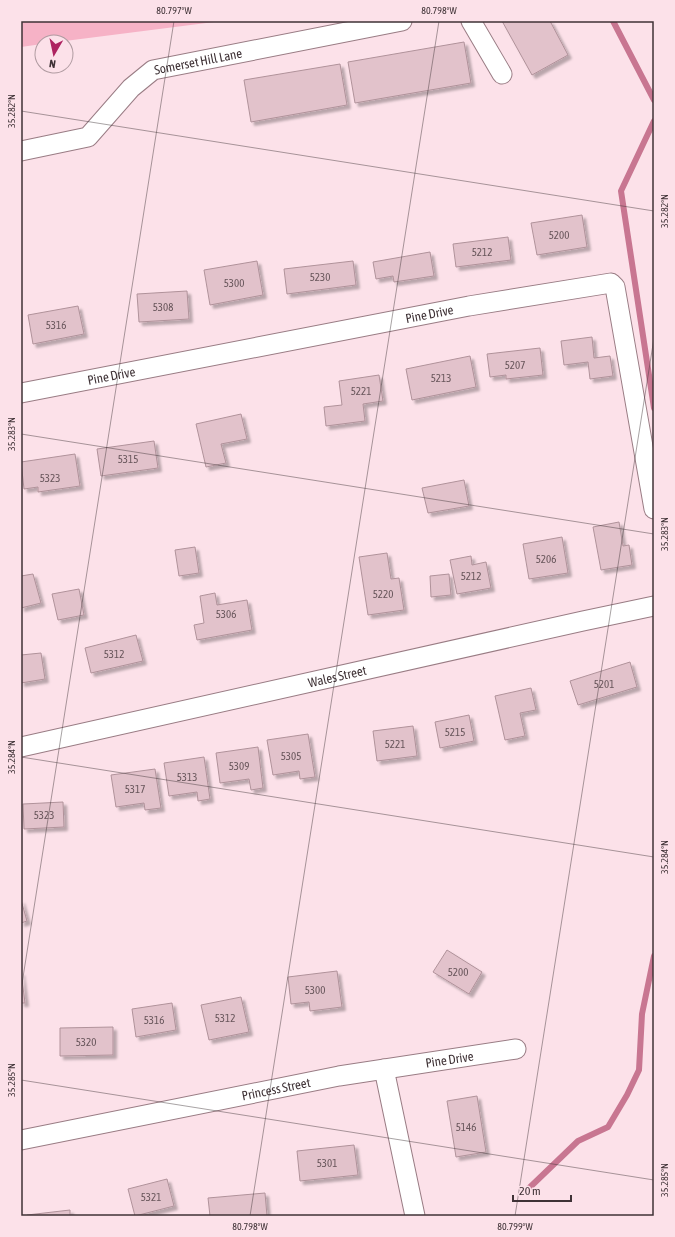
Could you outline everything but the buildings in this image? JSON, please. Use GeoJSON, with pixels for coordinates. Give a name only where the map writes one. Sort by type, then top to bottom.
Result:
{"type":"FeatureCollection","features":[{"type":"Feature","properties":{"kind":"street","name":"Somerset Hill Lane"},"geometry":{"type":"LineString","coordinates":[[21,151],[88,137],[130,88],[153,70],[402,21]]}},
{"type":"Feature","properties":{"kind":"street"},"geometry":{"type":"LineString","coordinates":[[471,21],[502,74]]}},
{"type":"Feature","properties":{"kind":"street","name":"Pine Drive"},"geometry":{"type":"LineString","coordinates":[[21,393],[462,308],[611,283],[615,287],[624,332],[654,509]]}},
{"type":"Feature","properties":{"kind":"street","name":"Wales Street"},"geometry":{"type":"LineString","coordinates":[[21,747],[583,620],[654,606]]}},
{"type":"Feature","properties":{"kind":"street","name":"Pine Drive"},"geometry":{"type":"LineString","coordinates":[[384,1069],[516,1050]]}},
{"type":"Feature","properties":{"kind":"street"},"geometry":{"type":"LineString","coordinates":[[384,1069],[415,1216]]}},
{"type":"Feature","properties":{"kind":"street","name":"Princess Street"},"geometry":{"type":"LineString","coordinates":[[21,1140],[339,1076],[384,1069]]}},
{"type":"Feature","properties":{"kind":"shaded area"},"geometry":{"type":"Polygon","coordinates":[[[21,21],[222,21],[74,40],[74,34],[34,34],[34,45],[21,47],[21,21]]]}},
{"type":"Feature","properties":{"kind":"waterway"},"geometry":{"type":"LineString","coordinates":[[613,21],[654,100]]}},
{"type":"Feature","properties":{"kind":"waterway"},"geometry":{"type":"LineString","coordinates":[[654,121],[621,191],[654,408]]}},
{"type":"Feature","properties":{"kind":"waterway"},"geometry":{"type":"LineString","coordinates":[[526,1191],[578,1141],[608,1127],[627,1095],[639,1070],[642,1014],[654,956]]}}]}
